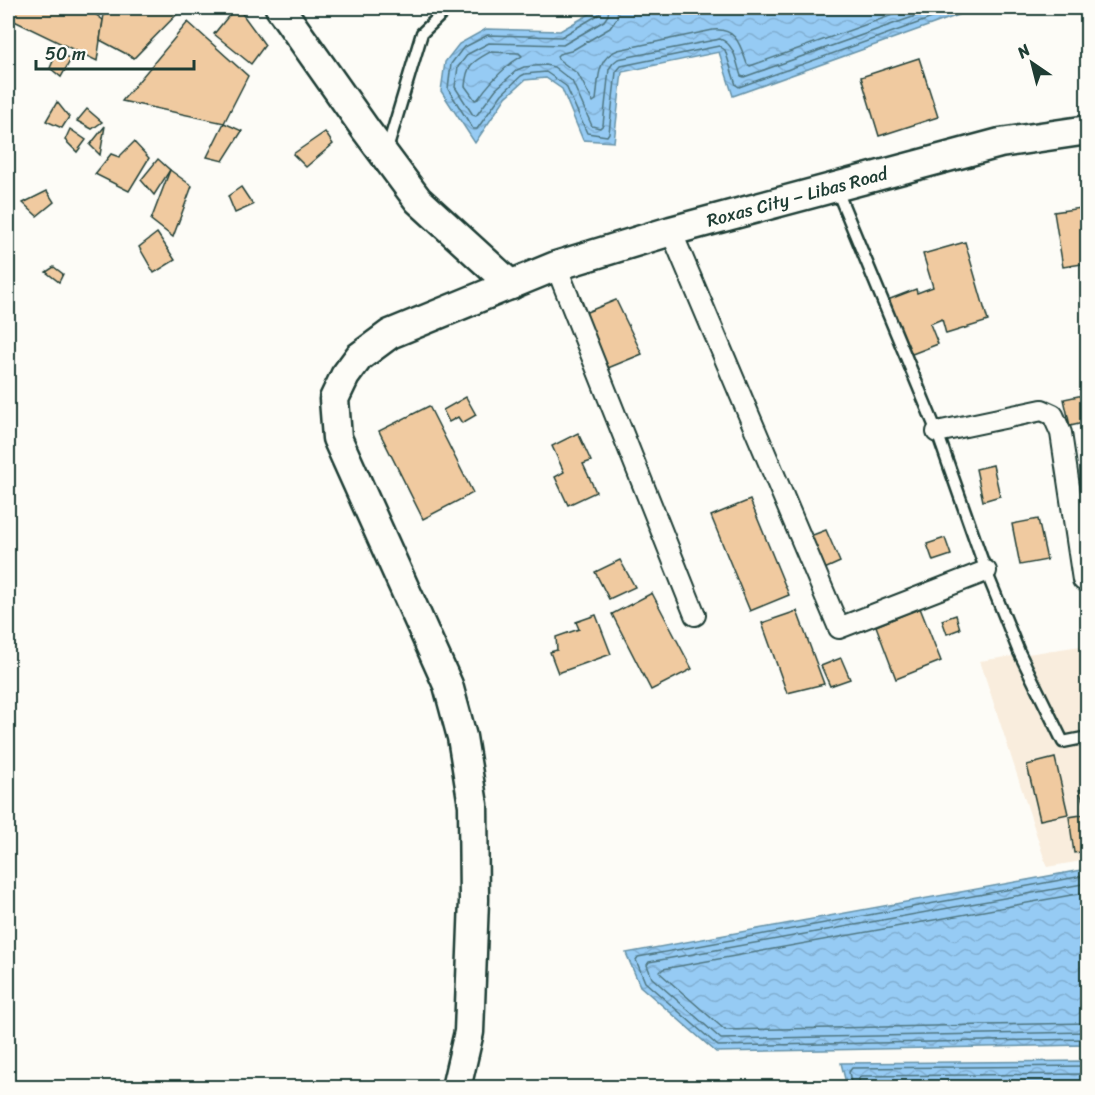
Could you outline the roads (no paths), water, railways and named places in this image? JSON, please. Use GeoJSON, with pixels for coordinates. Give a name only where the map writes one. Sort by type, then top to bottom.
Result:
{"type":"FeatureCollection","features":[{"type":"Feature","properties":{"kind":"street"},"geometry":{"type":"LineString","coordinates":[[280,8],[418,200],[511,285]]}},
{"type":"Feature","properties":{"kind":"street","name":"Roxas City – Libas Road"},"geometry":{"type":"LineString","coordinates":[[456,1088],[469,1032],[474,900],[473,805],[462,736],[448,685],[337,438],[334,399],[345,376],[359,357],[390,334],[556,266],[671,231],[1000,143],[1088,130]]}},
{"type":"Feature","properties":{"kind":"street"},"geometry":{"type":"LineString","coordinates":[[671,231],[839,628],[986,571]]}},
{"type":"Feature","properties":{"kind":"street"},"geometry":{"type":"LineString","coordinates":[[556,266],[695,615]]}},
{"type":"Feature","properties":{"kind":"street"},"geometry":{"type":"LineString","coordinates":[[937,432],[1042,410],[1053,415],[1061,433],[1083,580]]}},
{"type":"Feature","properties":{"kind":"lane"},"geometry":{"type":"LineString","coordinates":[[386,156],[422,33],[448,8]]}},
{"type":"Feature","properties":{"kind":"lane"},"geometry":{"type":"LineString","coordinates":[[835,188],[937,432],[986,571],[1019,652],[1063,742],[1088,737]]}},
{"type":"Feature","properties":{"kind":"water"},"geometry":{"type":"Polygon","coordinates":[[[600,8],[978,8],[733,96],[719,52],[622,72],[614,142],[583,140],[562,89],[546,78],[525,80],[506,97],[475,143],[441,91],[445,62],[459,44],[486,29],[560,31],[600,8]]]}},
{"type":"Feature","properties":{"kind":"water"},"geometry":{"type":"Polygon","coordinates":[[[1087,869],[1087,1045],[716,1052],[640,986],[626,953],[1087,869]]]}},
{"type":"Feature","properties":{"kind":"water"},"geometry":{"type":"Polygon","coordinates":[[[1087,1061],[1087,1088],[847,1087],[841,1063],[1087,1061]]]}}]}
